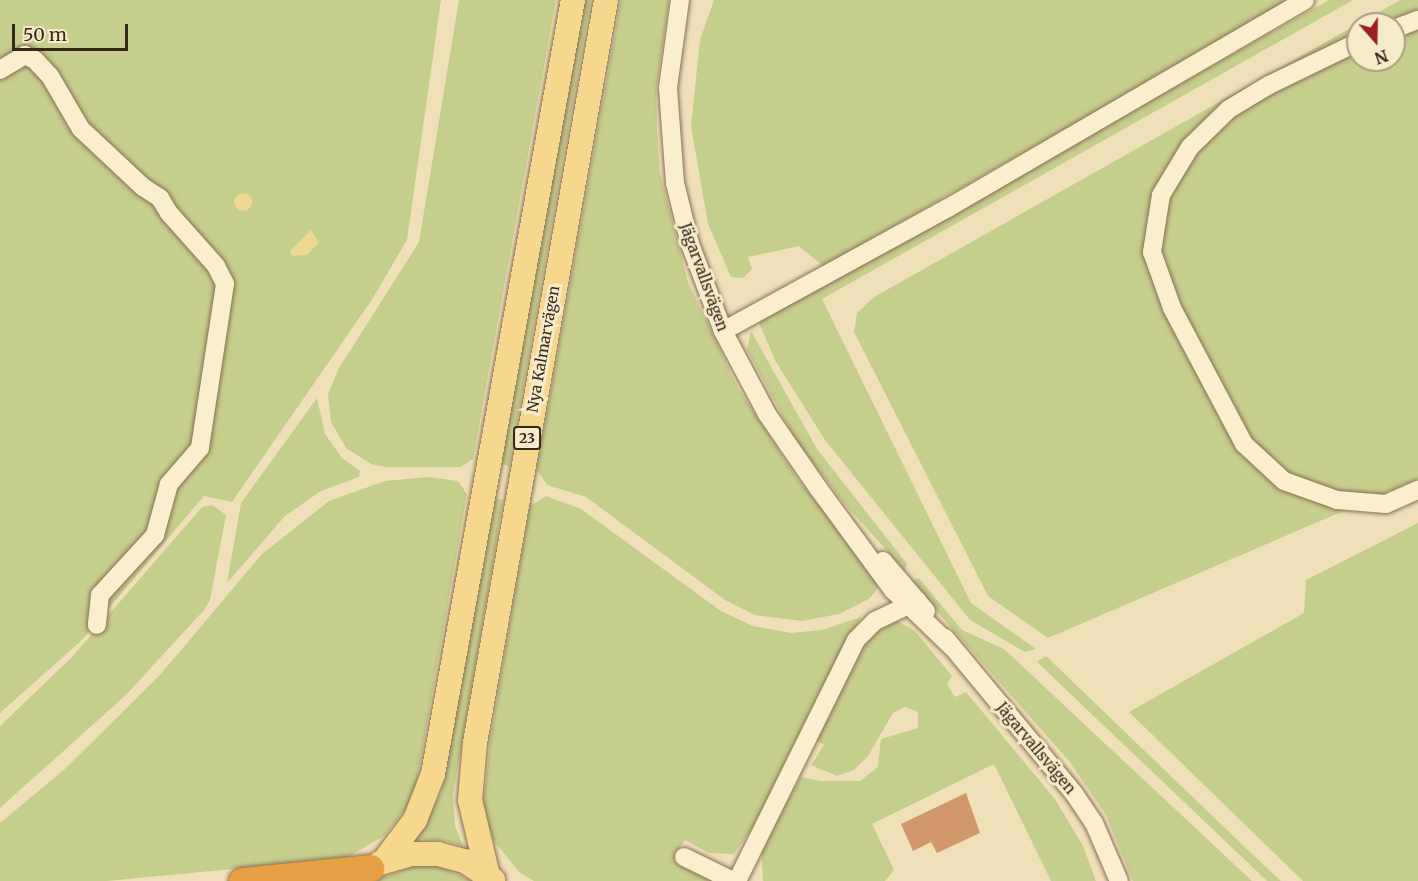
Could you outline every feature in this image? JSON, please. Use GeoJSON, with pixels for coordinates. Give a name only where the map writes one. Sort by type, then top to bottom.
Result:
{"type":"FeatureCollection","features":[{"type":"Feature","properties":{"kind":"highway"},"geometry":{"type":"LineString","coordinates":[[242,881],[369,870]]}},
{"type":"Feature","properties":{"kind":"main road","name":"23"},"geometry":{"type":"LineString","coordinates":[[369,870],[415,820],[433,774],[573,0]]}},
{"type":"Feature","properties":{"kind":"main road","name":"Nya Kalmarvägen"},"geometry":{"type":"LineString","coordinates":[[491,878],[470,800],[475,742],[606,0]]}},
{"type":"Feature","properties":{"kind":"main road","name":"Nya Kalmarvägen"},"geometry":{"type":"LineString","coordinates":[[369,870],[411,854],[438,854],[465,861],[491,878]]}},
{"type":"Feature","properties":{"kind":"street","name":"Jägarvallsvägen"},"geometry":{"type":"LineString","coordinates":[[680,0],[668,88],[674,173],[690,244],[723,330],[767,414],[844,521],[1073,792],[1094,823],[1119,881]]}},
{"type":"Feature","properties":{"kind":"street"},"geometry":{"type":"LineString","coordinates":[[723,330],[948,208],[1305,0]]}},
{"type":"Feature","properties":{"kind":"street"},"geometry":{"type":"LineString","coordinates":[[1346,48],[1278,80],[1229,109],[1190,147],[1161,195],[1152,252],[1172,308],[1245,444],[1284,481],[1336,500],[1386,504],[1418,490]]}},
{"type":"Feature","properties":{"kind":"street"},"geometry":{"type":"LineString","coordinates":[[0,70],[26,55],[35,60],[81,129],[142,187],[160,198],[169,213],[216,266],[225,284],[200,448],[169,484],[155,535],[100,595],[97,625]]}},
{"type":"Feature","properties":{"kind":"street"},"geometry":{"type":"LineString","coordinates":[[684,857],[735,881],[856,640],[875,621],[913,603]]}},
{"type":"Feature","properties":{"kind":"street","name":"Jägarvallsvägen"},"geometry":{"type":"LineString","coordinates":[[1108,856],[1112,881]]}},
{"type":"Feature","properties":{"kind":"green space"},"geometry":{"type":"Polygon","coordinates":[[[0,0],[441,0],[407,240],[373,298],[232,502],[204,496],[81,641],[0,713],[0,0]]]}},
{"type":"Feature","properties":{"kind":"green space"},"geometry":{"type":"Polygon","coordinates":[[[459,0],[556,0],[473,459],[461,467],[387,467],[371,464],[346,448],[331,422],[328,394],[339,368],[419,242],[459,0]]]}},
{"type":"Feature","properties":{"kind":"green space"},"geometry":{"type":"Polygon","coordinates":[[[585,0],[591,0],[509,466],[501,464],[585,0]]]}},
{"type":"Feature","properties":{"kind":"green space"},"geometry":{"type":"Polygon","coordinates":[[[621,0],[669,0],[656,89],[657,129],[660,173],[688,282],[738,388],[797,478],[877,577],[878,588],[869,599],[839,614],[802,621],[755,615],[725,600],[586,497],[547,485],[537,470],[621,0]]]}},
{"type":"Feature","properties":{"kind":"green space"},"geometry":{"type":"Polygon","coordinates":[[[714,0],[1292,0],[823,266],[799,246],[748,257],[752,269],[743,278],[731,277],[708,224],[691,126],[700,40],[714,0]]]}},
{"type":"Feature","properties":{"kind":"green space"},"geometry":{"type":"Polygon","coordinates":[[[1329,0],[1353,0],[822,299],[971,603],[1036,649],[1025,652],[970,620],[825,440],[776,362],[758,321],[1329,0]]]}},
{"type":"Feature","properties":{"kind":"green space"},"geometry":{"type":"Polygon","coordinates":[[[1400,0],[1418,0],[1418,479],[1048,638],[988,596],[854,332],[857,313],[874,297],[1346,30],[1346,72],[1406,72],[1406,12],[1379,12],[1400,0]]]}},
{"type":"Feature","properties":{"kind":"green space"},"geometry":{"type":"Polygon","coordinates":[[[751,331],[817,449],[907,564],[905,571],[844,503],[795,439],[747,350],[751,331]]]}},
{"type":"Feature","properties":{"kind":"green space"},"geometry":{"type":"Polygon","coordinates":[[[317,398],[325,434],[342,458],[360,471],[359,477],[321,491],[285,516],[227,583],[241,503],[317,398]]]}},
{"type":"Feature","properties":{"kind":"green space"},"geometry":{"type":"Polygon","coordinates":[[[428,477],[458,481],[467,494],[416,786],[408,806],[384,836],[346,858],[107,881],[0,881],[0,823],[66,768],[160,675],[262,554],[329,501],[385,481],[428,477]]]}},
{"type":"Feature","properties":{"kind":"green space"},"geometry":{"type":"Polygon","coordinates":[[[546,496],[581,509],[721,611],[753,626],[791,633],[822,630],[861,617],[753,827],[734,854],[709,853],[685,840],[675,855],[720,881],[534,881],[519,872],[494,841],[483,809],[490,742],[530,506],[546,496]]]}},
{"type":"Feature","properties":{"kind":"green space"},"geometry":{"type":"Polygon","coordinates":[[[495,498],[503,500],[453,795],[455,826],[463,846],[448,841],[416,839],[441,793],[495,498]]]}},
{"type":"Feature","properties":{"kind":"green space"},"geometry":{"type":"Polygon","coordinates":[[[212,505],[226,515],[210,600],[204,610],[126,695],[0,808],[0,726],[72,657],[202,507],[212,505]]]}},
{"type":"Feature","properties":{"kind":"green space"},"geometry":{"type":"Polygon","coordinates":[[[1418,523],[1418,881],[1303,881],[1129,712],[1304,613],[1306,580],[1418,523]]]}},
{"type":"Feature","properties":{"kind":"green space"},"geometry":{"type":"Polygon","coordinates":[[[919,578],[962,630],[1004,649],[1252,881],[1133,881],[1106,815],[1069,761],[910,581],[919,578]]]}},
{"type":"Feature","properties":{"kind":"green space"},"geometry":{"type":"Polygon","coordinates":[[[896,620],[915,631],[952,676],[947,684],[955,697],[966,692],[1055,799],[1083,846],[1096,881],[1051,881],[994,764],[872,824],[894,870],[885,881],[763,881],[761,846],[801,777],[820,781],[860,781],[878,767],[881,739],[918,728],[918,712],[905,707],[893,713],[868,756],[854,770],[837,776],[811,765],[824,745],[817,741],[819,729],[864,637],[896,620]]]}},
{"type":"Feature","properties":{"kind":"green space"},"geometry":{"type":"Polygon","coordinates":[[[1046,656],[1281,881],[1267,881],[1037,662],[1046,656]]]}},
{"type":"Feature","properties":{"kind":"green space"},"geometry":{"type":"Polygon","coordinates":[[[413,866],[439,866],[472,881],[373,881],[413,866]]]}},
{"type":"Feature","properties":{"kind":"sand"},"geometry":{"type":"Polygon","coordinates":[[[243,193],[249,196],[252,202],[249,208],[243,211],[237,208],[234,202],[237,196],[243,193]]]}},
{"type":"Feature","properties":{"kind":"sand"},"geometry":{"type":"Polygon","coordinates":[[[311,230],[319,242],[307,255],[292,256],[290,251],[311,230]]]}},
{"type":"Feature","properties":{"kind":"building"},"geometry":{"type":"Polygon","coordinates":[[[966,793],[980,833],[937,853],[931,842],[913,851],[901,824],[966,793]]]}}]}
